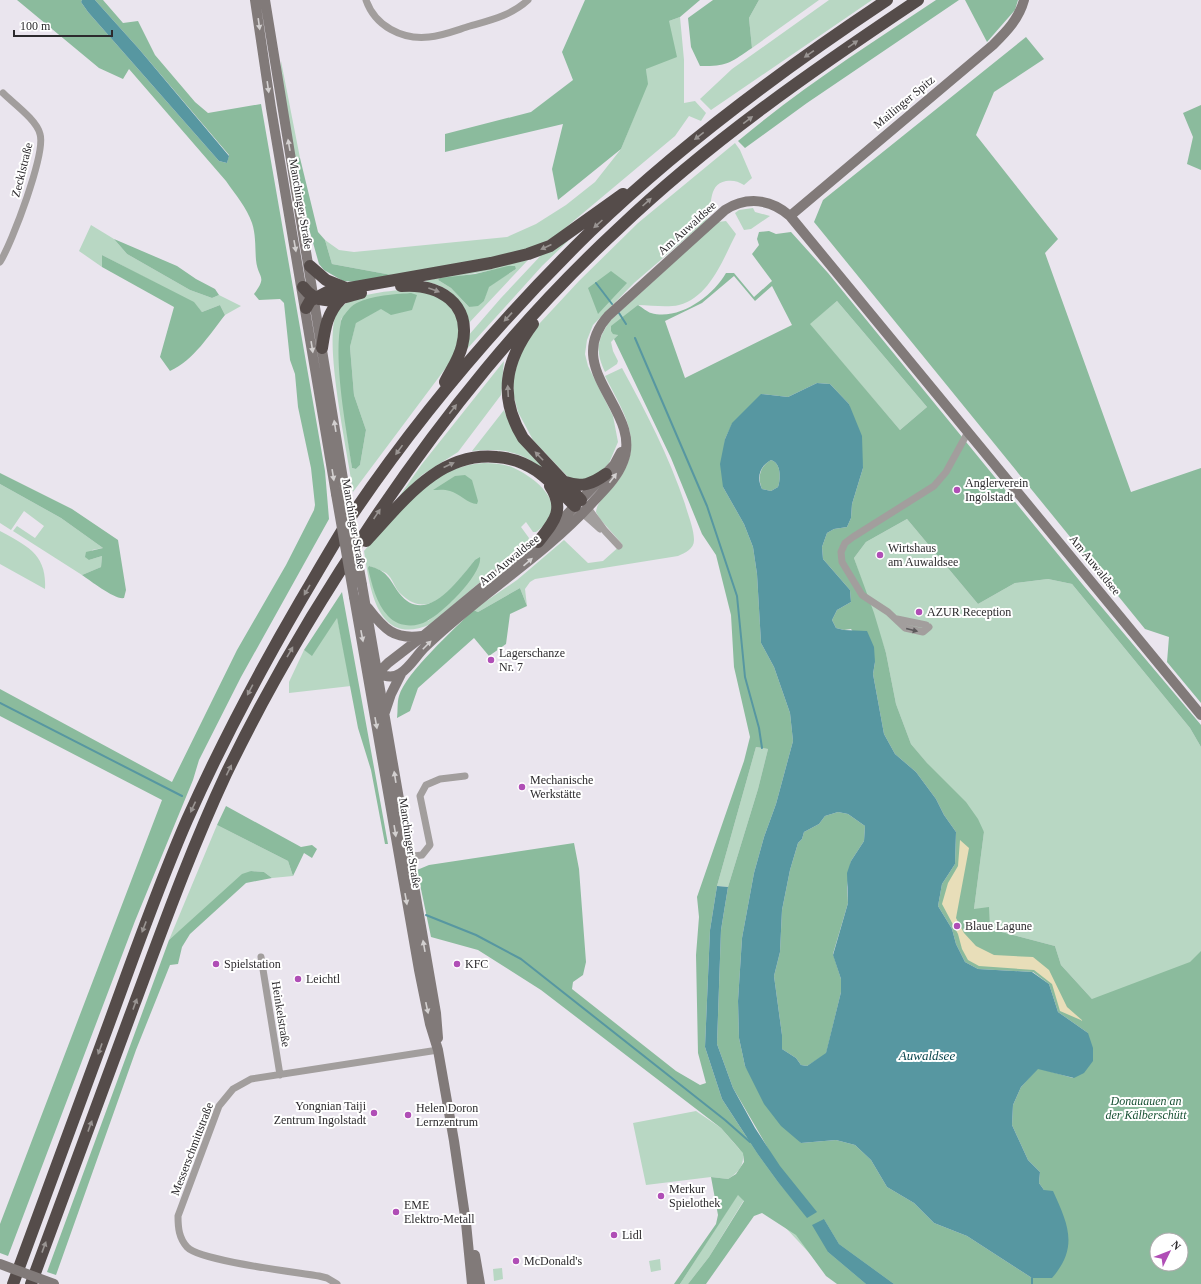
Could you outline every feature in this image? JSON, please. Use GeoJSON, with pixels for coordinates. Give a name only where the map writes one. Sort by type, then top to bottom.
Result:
{"type":"FeatureCollection","features":[{"type":"Feature","properties":{"kind":"highway"},"geometry":{"type":"LineString","coordinates":[[13,1284],[152,904],[187,820],[218,753],[269,656],[350,519],[423,419],[496,330],[546,275],[594,227],[697,138],[774,78],[887,0]]}},
{"type":"Feature","properties":{"kind":"highway"},"geometry":{"type":"LineString","coordinates":[[31,1284],[177,890],[203,826],[255,716],[284,662],[340,570],[417,455],[462,398],[530,317],[618,228],[706,152],[785,91],[918,0]]}},
{"type":"Feature","properties":{"kind":"highway"},"geometry":{"type":"LineString","coordinates":[[322,348],[327,319],[344,293],[510,260],[542,249],[560,239],[670,161]]}},
{"type":"Feature","properties":{"kind":"highway"},"geometry":{"type":"LineString","coordinates":[[310,266],[344,293]]}},
{"type":"Feature","properties":{"kind":"highway"},"geometry":{"type":"LineString","coordinates":[[563,283],[521,342],[512,360],[507,383],[509,406],[517,428],[532,448],[565,482],[582,507]]}},
{"type":"Feature","properties":{"kind":"highway"},"geometry":{"type":"LineString","coordinates":[[306,308],[315,298],[327,292],[360,293],[396,287],[420,286],[438,290],[446,296],[459,310],[464,327],[463,344],[460,355],[423,419]]}},
{"type":"Feature","properties":{"kind":"highway"},"geometry":{"type":"LineString","coordinates":[[303,288],[310,296],[315,298]]}},
{"type":"Feature","properties":{"kind":"highway"},"geometry":{"type":"LineString","coordinates":[[340,570],[415,489],[428,478],[448,465],[468,458],[491,456],[516,461],[538,472],[582,507]]}},
{"type":"Feature","properties":{"kind":"highway"},"geometry":{"type":"LineString","coordinates":[[538,472],[554,492],[558,509],[552,523],[538,542]]}},
{"type":"Feature","properties":{"kind":"highway"},"geometry":{"type":"LineString","coordinates":[[565,482],[577,485],[586,485],[606,474]]}},
{"type":"Feature","properties":{"kind":"main road","name":"Manchinger Straße"},"geometry":{"type":"LineString","coordinates":[[255,0],[271,108],[303,288],[336,494],[369,684],[436,1013],[438,1050],[466,1222],[472,1284]]}},
{"type":"Feature","properties":{"kind":"main road","name":"Manchinger Straße"},"geometry":{"type":"LineString","coordinates":[[265,0],[310,266],[343,479],[385,714],[404,857]]}},
{"type":"Feature","properties":{"kind":"main road","name":"Mailinger Spitz"},"geometry":{"type":"LineString","coordinates":[[790,216],[993,45],[1017,17],[1024,0]]}},
{"type":"Feature","properties":{"kind":"main road","name":"Am Auwaldsee"},"geometry":{"type":"LineString","coordinates":[[369,684],[378,673],[609,484],[620,468],[626,452],[625,434],[593,361],[592,353],[594,337],[602,323],[731,207],[746,202],[758,201],[774,205],[790,216],[1201,715]]}},
{"type":"Feature","properties":{"kind":"main road","name":"Am Auwaldsee"},"geometry":{"type":"LineString","coordinates":[[385,714],[391,694],[400,674],[435,637],[528,563],[582,507],[619,456],[625,434]]}},
{"type":"Feature","properties":{"kind":"main road"},"geometry":{"type":"LineString","coordinates":[[366,606],[389,632],[410,637],[423,636]]}},
{"type":"Feature","properties":{"kind":"main road"},"geometry":{"type":"LineString","coordinates":[[366,661],[378,673],[388,677],[400,674]]}},
{"type":"Feature","properties":{"kind":"main road","name":"Manchinger Straße"},"geometry":{"type":"LineString","coordinates":[[466,1222],[475,1253],[480,1284]]}},
{"type":"Feature","properties":{"kind":"main road"},"geometry":{"type":"LineString","coordinates":[[0,1264],[54,1284]]}},
{"type":"Feature","properties":{"kind":"street"},"geometry":{"type":"LineString","coordinates":[[366,0],[368,8],[378,21],[393,31],[409,36],[429,37],[499,18],[522,6],[528,0]]}},
{"type":"Feature","properties":{"kind":"street","name":"Zecklstraße"},"geometry":{"type":"LineString","coordinates":[[0,262],[19,223],[36,165],[41,141],[41,134],[34,122],[1,94]]}},
{"type":"Feature","properties":{"kind":"street"},"geometry":{"type":"LineString","coordinates":[[927,626],[923,632],[905,628],[897,619],[862,595],[842,562],[841,552],[845,543],[853,537],[934,486],[946,472],[968,432]]}},
{"type":"Feature","properties":{"kind":"street"},"geometry":{"type":"LineString","coordinates":[[582,507],[619,546]]}},
{"type":"Feature","properties":{"kind":"street"},"geometry":{"type":"LineString","coordinates":[[404,857],[422,855],[430,845],[420,796],[422,790],[432,781],[465,776]]}},
{"type":"Feature","properties":{"kind":"street","name":"Heinkelstraße"},"geometry":{"type":"LineString","coordinates":[[261,958],[280,1075]]}},
{"type":"Feature","properties":{"kind":"street","name":"Messerschmittstraße"},"geometry":{"type":"LineString","coordinates":[[337,1284],[327,1278],[319,1276],[206,1257],[188,1248],[180,1235],[178,1216],[219,1106],[233,1089],[241,1083],[251,1079],[438,1050]]}},
{"type":"Feature","properties":{"kind":"green space"},"geometry":{"type":"Polygon","coordinates":[[[17,0],[82,0],[81,2],[88,12],[219,161],[227,163],[229,155],[139,49],[95,0],[103,0],[123,23],[138,21],[155,55],[195,102],[208,113],[261,104],[325,471],[329,519],[241,677],[199,760],[193,780],[135,921],[8,1256],[0,1253],[0,1224],[162,800],[0,716],[0,689],[172,782],[237,650],[286,565],[314,510],[315,505],[311,468],[298,407],[295,374],[290,360],[284,303],[280,299],[259,300],[254,294],[258,288],[261,277],[257,266],[255,237],[250,217],[226,181],[129,69],[123,79],[99,68],[17,0]]]}},
{"type":"Feature","properties":{"kind":"green space"},"geometry":{"type":"Polygon","coordinates":[[[585,0],[700,0],[680,17],[669,21],[677,57],[646,69],[648,84],[621,149],[558,200],[552,169],[563,124],[445,152],[445,134],[531,112],[573,80],[562,52],[585,0]]]}},
{"type":"Feature","properties":{"kind":"green space"},"geometry":{"type":"Polygon","coordinates":[[[713,0],[759,0],[749,18],[752,48],[728,63],[717,66],[700,66],[691,47],[688,18],[713,0]]]}},
{"type":"Feature","properties":{"kind":"green space"},"geometry":{"type":"Polygon","coordinates":[[[759,0],[819,0],[752,48],[749,18],[759,0]]]}},
{"type":"Feature","properties":{"kind":"green space"},"geometry":{"type":"Polygon","coordinates":[[[829,0],[872,0],[711,110],[700,99],[732,69],[829,0]]]}},
{"type":"Feature","properties":{"kind":"green space"},"geometry":{"type":"Polygon","coordinates":[[[936,0],[959,0],[807,103],[745,148],[738,141],[810,85],[936,0]]]}},
{"type":"Feature","properties":{"kind":"green space"},"geometry":{"type":"Polygon","coordinates":[[[965,0],[1018,0],[1015,10],[987,42],[965,0]]]}},
{"type":"Feature","properties":{"kind":"green space"},"geometry":{"type":"Polygon","coordinates":[[[680,17],[684,60],[684,103],[695,101],[706,113],[701,121],[689,116],[675,136],[558,234],[536,247],[490,260],[397,276],[332,264],[325,240],[339,250],[354,252],[507,237],[536,224],[566,205],[595,182],[621,149],[647,84],[646,68],[669,21],[680,17]]]}},
{"type":"Feature","properties":{"kind":"green space"},"geometry":{"type":"Polygon","coordinates":[[[1026,37],[1044,59],[994,92],[976,135],[1058,239],[1045,253],[1131,492],[1201,468],[1201,703],[1167,662],[1169,637],[1145,629],[814,222],[823,200],[1026,37]]]}},
{"type":"Feature","properties":{"kind":"green space"},"geometry":{"type":"Polygon","coordinates":[[[281,61],[300,158],[294,155],[280,79],[281,61]]]}},
{"type":"Feature","properties":{"kind":"green space"},"geometry":{"type":"Polygon","coordinates":[[[1201,105],[1201,170],[1187,164],[1193,137],[1183,113],[1201,105]]]}},
{"type":"Feature","properties":{"kind":"green space"},"geometry":{"type":"Polygon","coordinates":[[[735,143],[740,150],[752,178],[744,185],[733,181],[720,183],[713,192],[710,210],[706,221],[634,283],[593,325],[587,340],[585,354],[588,366],[613,416],[618,442],[609,463],[598,476],[578,481],[568,477],[533,440],[518,412],[514,397],[513,382],[519,356],[539,324],[579,281],[638,223],[735,143]]]}},
{"type":"Feature","properties":{"kind":"green space"},"geometry":{"type":"Polygon","coordinates":[[[294,155],[300,158],[318,232],[325,240],[332,264],[397,276],[357,282],[343,281],[324,270],[319,264],[308,225],[294,155]]]}},
{"type":"Feature","properties":{"kind":"green space"},"geometry":{"type":"Polygon","coordinates":[[[753,208],[755,212],[770,216],[751,229],[744,230],[735,213],[739,210],[753,208]]]}},
{"type":"Feature","properties":{"kind":"green space"},"geometry":{"type":"Polygon","coordinates":[[[726,221],[736,234],[714,276],[707,286],[690,301],[679,305],[638,305],[617,334],[618,335],[611,342],[613,351],[618,361],[617,364],[605,372],[600,358],[599,346],[602,334],[610,321],[718,222],[726,221]]]}},
{"type":"Feature","properties":{"kind":"green space"},"geometry":{"type":"Polygon","coordinates":[[[91,225],[114,239],[127,254],[190,290],[212,298],[219,295],[241,306],[225,315],[220,305],[202,312],[194,303],[102,255],[102,267],[79,251],[91,225]]]}},
{"type":"Feature","properties":{"kind":"green space","name":"Donauauen an der Kälberschütt"},"geometry":{"type":"Polygon","coordinates":[[[769,231],[776,234],[791,232],[828,273],[1083,585],[1201,725],[1201,747],[1190,728],[1072,584],[1048,579],[1015,583],[978,604],[907,519],[866,542],[854,558],[874,613],[886,653],[896,704],[911,744],[927,763],[966,802],[978,819],[984,832],[974,909],[989,907],[990,929],[1055,946],[1061,965],[1092,999],[1190,962],[1201,951],[1201,1284],[894,1284],[839,1244],[824,1219],[828,1252],[866,1284],[837,1284],[826,1276],[796,1235],[762,1213],[754,1216],[706,1284],[688,1284],[709,1257],[744,1201],[738,1195],[680,1284],[674,1284],[716,1224],[718,1215],[711,1177],[728,1179],[736,1174],[744,1162],[743,1153],[721,1128],[541,990],[478,950],[431,937],[417,870],[429,865],[574,843],[579,869],[586,962],[583,975],[573,982],[572,989],[676,1071],[700,1085],[706,1083],[698,1053],[696,955],[699,917],[697,897],[744,761],[750,737],[734,667],[731,615],[716,555],[702,534],[671,458],[614,339],[618,335],[613,334],[611,331],[611,326],[638,305],[649,312],[662,315],[684,310],[704,298],[713,290],[726,273],[734,273],[754,297],[772,281],[752,254],[759,245],[757,239],[759,232],[769,231]],[[734,276],[702,303],[665,321],[685,378],[792,325],[772,286],[755,301],[734,276]],[[837,301],[810,324],[900,430],[927,407],[837,301]],[[817,383],[788,397],[762,394],[732,424],[725,439],[723,487],[744,524],[753,547],[757,574],[761,643],[774,667],[790,713],[793,741],[776,804],[764,837],[754,873],[742,938],[738,1001],[739,1038],[745,1066],[801,1143],[836,1140],[855,1145],[871,1160],[887,1187],[914,1203],[934,1223],[967,1236],[1032,1278],[1052,1278],[1044,1190],[1039,1183],[1040,1172],[1028,1160],[1012,1125],[1013,1105],[1021,1087],[1038,1068],[1073,1078],[1088,1033],[1058,1012],[1049,984],[1033,972],[978,969],[965,962],[956,944],[952,929],[938,906],[942,884],[955,864],[956,832],[944,815],[936,799],[916,772],[895,754],[884,734],[873,674],[875,662],[851,629],[844,630],[836,628],[832,620],[837,610],[851,602],[850,590],[823,559],[822,547],[827,533],[834,529],[847,527],[851,518],[852,504],[863,468],[849,404],[830,384],[817,383]],[[756,747],[717,886],[710,930],[705,1047],[722,1099],[778,1182],[808,1217],[733,1088],[717,1044],[721,930],[728,887],[758,789],[768,749],[756,747]]]}},
{"type":"Feature","properties":{"kind":"green space"},"geometry":{"type":"Polygon","coordinates":[[[114,239],[177,266],[196,279],[215,289],[219,295],[212,298],[190,290],[127,254],[114,239]]]}},
{"type":"Feature","properties":{"kind":"green space"},"geometry":{"type":"Polygon","coordinates":[[[566,240],[568,241],[542,266],[467,349],[468,336],[501,298],[546,250],[566,240]]]}},
{"type":"Feature","properties":{"kind":"green space"},"geometry":{"type":"Polygon","coordinates":[[[102,255],[194,302],[202,312],[220,305],[225,315],[194,354],[170,371],[160,357],[174,307],[102,267],[102,255]]]}},
{"type":"Feature","properties":{"kind":"green space"},"geometry":{"type":"Polygon","coordinates":[[[528,260],[468,324],[458,300],[448,290],[433,283],[424,281],[528,260]],[[514,266],[438,280],[451,288],[469,307],[484,301],[488,287],[516,269],[514,266]]]}},
{"type":"Feature","properties":{"kind":"green space"},"geometry":{"type":"Polygon","coordinates":[[[508,266],[515,266],[516,269],[489,287],[484,301],[478,306],[469,307],[451,288],[438,280],[440,278],[475,274],[508,266]]]}},
{"type":"Feature","properties":{"kind":"green space"},"geometry":{"type":"Polygon","coordinates":[[[611,271],[627,283],[598,314],[588,288],[611,271]]]}},
{"type":"Feature","properties":{"kind":"green space"},"geometry":{"type":"Polygon","coordinates":[[[413,289],[443,298],[458,318],[460,332],[457,349],[448,365],[353,492],[334,370],[334,324],[338,311],[352,300],[362,296],[384,292],[413,289]],[[410,293],[364,300],[341,319],[340,357],[342,394],[352,468],[356,469],[360,465],[366,430],[354,395],[350,347],[356,322],[410,293]]]}},
{"type":"Feature","properties":{"kind":"green space"},"geometry":{"type":"Polygon","coordinates":[[[411,293],[417,295],[412,310],[391,315],[381,309],[356,323],[350,347],[354,395],[366,430],[360,465],[356,469],[352,468],[339,374],[338,355],[341,321],[351,307],[363,300],[380,296],[411,293]]]}},
{"type":"Feature","properties":{"kind":"green space"},"geometry":{"type":"Polygon","coordinates":[[[837,301],[927,407],[900,430],[809,324],[837,301]]]}},
{"type":"Feature","properties":{"kind":"green space"},"geometry":{"type":"Polygon","coordinates":[[[504,361],[501,395],[458,452],[422,475],[396,501],[422,464],[504,361]]]}},
{"type":"Feature","properties":{"kind":"green space"},"geometry":{"type":"Polygon","coordinates":[[[622,368],[664,451],[679,486],[694,536],[694,543],[691,548],[678,556],[535,579],[530,582],[525,589],[527,606],[520,588],[478,612],[473,610],[517,580],[564,540],[588,563],[603,561],[622,544],[600,519],[596,512],[598,504],[615,485],[625,470],[630,456],[630,430],[620,404],[605,376],[622,368]]]}},
{"type":"Feature","properties":{"kind":"green space"},"geometry":{"type":"Polygon","coordinates":[[[504,410],[514,432],[528,450],[560,485],[531,460],[511,452],[487,450],[472,451],[504,410]]]}},
{"type":"Feature","properties":{"kind":"green space"},"geometry":{"type":"Polygon","coordinates":[[[771,460],[777,464],[780,479],[778,487],[771,491],[762,489],[760,485],[760,472],[764,465],[771,460]]]}},
{"type":"Feature","properties":{"kind":"green space"},"geometry":{"type":"Polygon","coordinates":[[[484,463],[499,464],[514,468],[534,480],[548,496],[552,505],[551,514],[546,523],[536,532],[533,532],[526,522],[521,527],[529,538],[528,541],[431,624],[413,629],[399,628],[388,621],[380,611],[369,582],[364,551],[423,488],[443,474],[468,465],[484,463]],[[475,560],[452,588],[443,596],[434,602],[424,604],[413,602],[402,595],[386,573],[369,566],[428,621],[452,601],[475,560]]]}},
{"type":"Feature","properties":{"kind":"green space"},"geometry":{"type":"Polygon","coordinates":[[[0,473],[72,509],[118,540],[126,590],[124,598],[120,598],[109,593],[82,575],[101,567],[102,556],[89,560],[85,557],[86,552],[103,548],[61,518],[0,484],[0,473]]]}},
{"type":"Feature","properties":{"kind":"green space"},"geometry":{"type":"Polygon","coordinates":[[[465,475],[472,480],[478,501],[477,504],[474,504],[450,491],[433,490],[455,476],[465,475]]]}},
{"type":"Feature","properties":{"kind":"green space"},"geometry":{"type":"Polygon","coordinates":[[[0,484],[61,518],[103,548],[92,550],[89,560],[102,556],[101,567],[82,575],[13,531],[17,526],[35,538],[44,526],[24,511],[11,530],[0,523],[0,484]]]}},
{"type":"Feature","properties":{"kind":"green space","name":"Donauauen an der Kälberschütt"},"geometry":{"type":"Polygon","coordinates":[[[907,519],[978,604],[1015,583],[1048,579],[1072,584],[1190,728],[1201,747],[1201,1284],[1052,1284],[1092,999],[1061,965],[1055,946],[990,929],[974,909],[984,832],[911,744],[896,704],[886,653],[854,558],[866,542],[907,519]]]}},
{"type":"Feature","properties":{"kind":"green space"},"geometry":{"type":"Polygon","coordinates":[[[0,531],[19,541],[39,559],[43,567],[45,577],[45,589],[0,564],[0,531]]]}},
{"type":"Feature","properties":{"kind":"green space"},"geometry":{"type":"Polygon","coordinates":[[[480,557],[475,573],[460,593],[434,617],[417,625],[402,624],[392,620],[388,616],[380,605],[375,594],[368,568],[369,566],[380,570],[390,580],[399,593],[409,602],[420,605],[431,603],[441,597],[451,588],[475,560],[480,557]]]}},
{"type":"Feature","properties":{"kind":"green space"},"geometry":{"type":"Polygon","coordinates":[[[520,588],[527,606],[510,614],[506,644],[489,656],[474,638],[418,688],[410,711],[397,718],[398,698],[403,686],[432,651],[473,610],[478,612],[520,588]]]}},
{"type":"Feature","properties":{"kind":"green space"},"geometry":{"type":"Polygon","coordinates":[[[342,592],[388,844],[385,844],[371,770],[358,728],[337,618],[312,656],[304,650],[342,592]]]}},
{"type":"Feature","properties":{"kind":"green space"},"geometry":{"type":"Polygon","coordinates":[[[337,617],[351,686],[289,693],[289,682],[304,650],[312,655],[337,617]]]}},
{"type":"Feature","properties":{"kind":"green space"},"geometry":{"type":"Polygon","coordinates":[[[756,747],[768,749],[758,789],[728,887],[717,886],[756,747]]]}},
{"type":"Feature","properties":{"kind":"green space"},"geometry":{"type":"Polygon","coordinates":[[[226,806],[301,847],[312,845],[317,849],[312,858],[304,853],[293,876],[288,861],[217,825],[226,806]]]}},
{"type":"Feature","properties":{"kind":"green space"},"geometry":{"type":"Polygon","coordinates":[[[838,812],[848,814],[865,826],[864,841],[851,861],[847,887],[848,903],[833,954],[841,979],[841,992],[826,1054],[807,1066],[801,1065],[796,1058],[782,1049],[782,1035],[774,976],[780,952],[782,910],[790,870],[798,843],[802,839],[804,832],[819,824],[825,816],[838,812]]]}},
{"type":"Feature","properties":{"kind":"green space"},"geometry":{"type":"Polygon","coordinates":[[[217,825],[288,861],[293,876],[272,878],[264,872],[251,871],[169,940],[217,825]]]}},
{"type":"Feature","properties":{"kind":"green space"},"geometry":{"type":"Polygon","coordinates":[[[251,871],[264,872],[272,878],[246,883],[190,934],[182,947],[178,964],[170,965],[136,1050],[56,1275],[47,1272],[169,940],[242,874],[251,871]]]}},
{"type":"Feature","properties":{"kind":"green space"},"geometry":{"type":"Polygon","coordinates":[[[696,1111],[721,1128],[740,1150],[727,1127],[1036,1284],[844,1284],[812,1256],[741,1180],[748,1161],[743,1155],[741,1166],[728,1179],[711,1177],[646,1185],[633,1123],[696,1111]]]}},
{"type":"Feature","properties":{"kind":"green space"},"geometry":{"type":"Polygon","coordinates":[[[738,1194],[744,1200],[709,1257],[688,1284],[680,1284],[738,1194]]]}},
{"type":"Feature","properties":{"kind":"green space"},"geometry":{"type":"Polygon","coordinates":[[[660,1259],[661,1270],[651,1272],[649,1261],[660,1259]]]}},
{"type":"Feature","properties":{"kind":"green space"},"geometry":{"type":"Polygon","coordinates":[[[502,1268],[503,1279],[494,1281],[493,1269],[502,1268]]]}},
{"type":"Feature","properties":{"kind":"sand","name":"Blaue Lagune"},"geometry":{"type":"Polygon","coordinates":[[[960,840],[969,848],[956,918],[964,933],[976,946],[994,955],[1033,957],[1049,970],[1067,1007],[1083,1021],[1060,1011],[1052,984],[1034,970],[979,966],[968,960],[962,949],[958,934],[942,904],[948,883],[958,866],[960,840]]]}},
{"type":"Feature","properties":{"kind":"water"},"geometry":{"type":"Polygon","coordinates":[[[82,0],[95,0],[139,49],[229,156],[227,163],[219,161],[88,12],[81,2],[82,0]]]}},
{"type":"Feature","properties":{"kind":"water","name":"Auwaldsee"},"geometry":{"type":"Polygon","coordinates":[[[817,383],[830,384],[849,404],[862,436],[863,468],[852,504],[851,518],[847,527],[834,529],[827,533],[822,547],[823,559],[850,590],[851,602],[837,610],[832,620],[836,628],[844,630],[867,631],[874,647],[875,662],[873,674],[884,734],[895,754],[916,772],[936,799],[944,815],[956,832],[955,864],[942,884],[938,906],[952,929],[956,944],[965,962],[978,969],[1032,972],[1049,984],[1058,1012],[1088,1033],[1093,1048],[1093,1061],[1084,1073],[1074,1078],[1038,1069],[1021,1087],[1013,1105],[1012,1125],[1028,1160],[1040,1172],[1039,1183],[1044,1190],[1053,1191],[1066,1225],[1068,1246],[1066,1256],[1052,1278],[1032,1278],[967,1236],[934,1223],[914,1203],[887,1187],[871,1160],[855,1145],[836,1140],[801,1143],[781,1126],[764,1104],[745,1066],[739,1038],[738,1001],[742,938],[754,873],[764,837],[776,804],[793,741],[790,713],[774,667],[761,643],[757,574],[753,547],[744,524],[723,487],[720,464],[725,439],[732,423],[761,394],[788,397],[817,383]],[[771,460],[764,465],[760,472],[759,480],[762,489],[771,491],[778,487],[780,475],[777,464],[771,460]],[[838,812],[825,816],[819,824],[804,832],[802,839],[798,843],[790,870],[782,910],[780,952],[774,976],[782,1035],[782,1049],[796,1058],[801,1065],[807,1066],[826,1053],[841,992],[841,979],[833,955],[848,903],[847,873],[851,861],[864,841],[865,826],[848,814],[838,812]]]}},
{"type":"Feature","properties":{"kind":"water"},"geometry":{"type":"Polygon","coordinates":[[[717,886],[728,887],[721,930],[717,1044],[733,1088],[755,1128],[780,1166],[817,1212],[807,1218],[757,1153],[722,1099],[705,1047],[710,930],[717,886]]]}},
{"type":"Feature","properties":{"kind":"water"},"geometry":{"type":"Polygon","coordinates":[[[824,1219],[839,1244],[894,1284],[866,1284],[828,1252],[812,1225],[824,1219]]]}},
{"type":"Feature","properties":{"kind":"waterway"},"geometry":{"type":"LineString","coordinates":[[596,283],[612,304]]}},
{"type":"Feature","properties":{"kind":"waterway"},"geometry":{"type":"LineString","coordinates":[[619,313],[626,324]]}},
{"type":"Feature","properties":{"kind":"waterway"},"geometry":{"type":"LineString","coordinates":[[635,338],[707,506],[737,596],[745,677],[759,728],[762,748]]}},
{"type":"Feature","properties":{"kind":"waterway"},"geometry":{"type":"LineString","coordinates":[[0,703],[182,796]]}},
{"type":"Feature","properties":{"kind":"waterway"},"geometry":{"type":"LineString","coordinates":[[426,915],[476,935],[521,959],[725,1120],[750,1142]]}},
{"type":"Feature","properties":{"kind":"waterway"},"geometry":{"type":"LineString","coordinates":[[1032,1278],[1032,1284]]}},
{"type":"Feature","properties":{"kind":"place","name":"Anglerverein Ingolstadt"},"geometry":{"type":"Point","coordinates":[957,490]}},
{"type":"Feature","properties":{"kind":"place","name":"Wirtshaus am Auwaldsee"},"geometry":{"type":"Point","coordinates":[880,555]}},
{"type":"Feature","properties":{"kind":"place","name":"AZUR Reception"},"geometry":{"type":"Point","coordinates":[919,612]}},
{"type":"Feature","properties":{"kind":"place","name":"Lagerschanze Nr. 7"},"geometry":{"type":"Point","coordinates":[491,660]}},
{"type":"Feature","properties":{"kind":"place","name":"Mechanische Werkstätte"},"geometry":{"type":"Point","coordinates":[522,787]}},
{"type":"Feature","properties":{"kind":"place","name":"Blaue Lagune"},"geometry":{"type":"Point","coordinates":[957,926]}},
{"type":"Feature","properties":{"kind":"place","name":"Spielstation"},"geometry":{"type":"Point","coordinates":[216,964]}},
{"type":"Feature","properties":{"kind":"place","name":"KFC"},"geometry":{"type":"Point","coordinates":[457,964]}},
{"type":"Feature","properties":{"kind":"place","name":"Leichtl"},"geometry":{"type":"Point","coordinates":[298,979]}},
{"type":"Feature","properties":{"kind":"place","name":"Yongnian Taiji Zentrum Ingolstadt"},"geometry":{"type":"Point","coordinates":[374,1113]}},
{"type":"Feature","properties":{"kind":"place","name":"Helen Doron Lernzentrum"},"geometry":{"type":"Point","coordinates":[408,1115]}},
{"type":"Feature","properties":{"kind":"place","name":"Merkur Spielothek"},"geometry":{"type":"Point","coordinates":[661,1196]}},
{"type":"Feature","properties":{"kind":"place","name":"EME Elektro-Metall"},"geometry":{"type":"Point","coordinates":[396,1212]}},
{"type":"Feature","properties":{"kind":"place","name":"Lidl"},"geometry":{"type":"Point","coordinates":[614,1235]}},
{"type":"Feature","properties":{"kind":"place","name":"McDonald's"},"geometry":{"type":"Point","coordinates":[516,1261]}}]}
